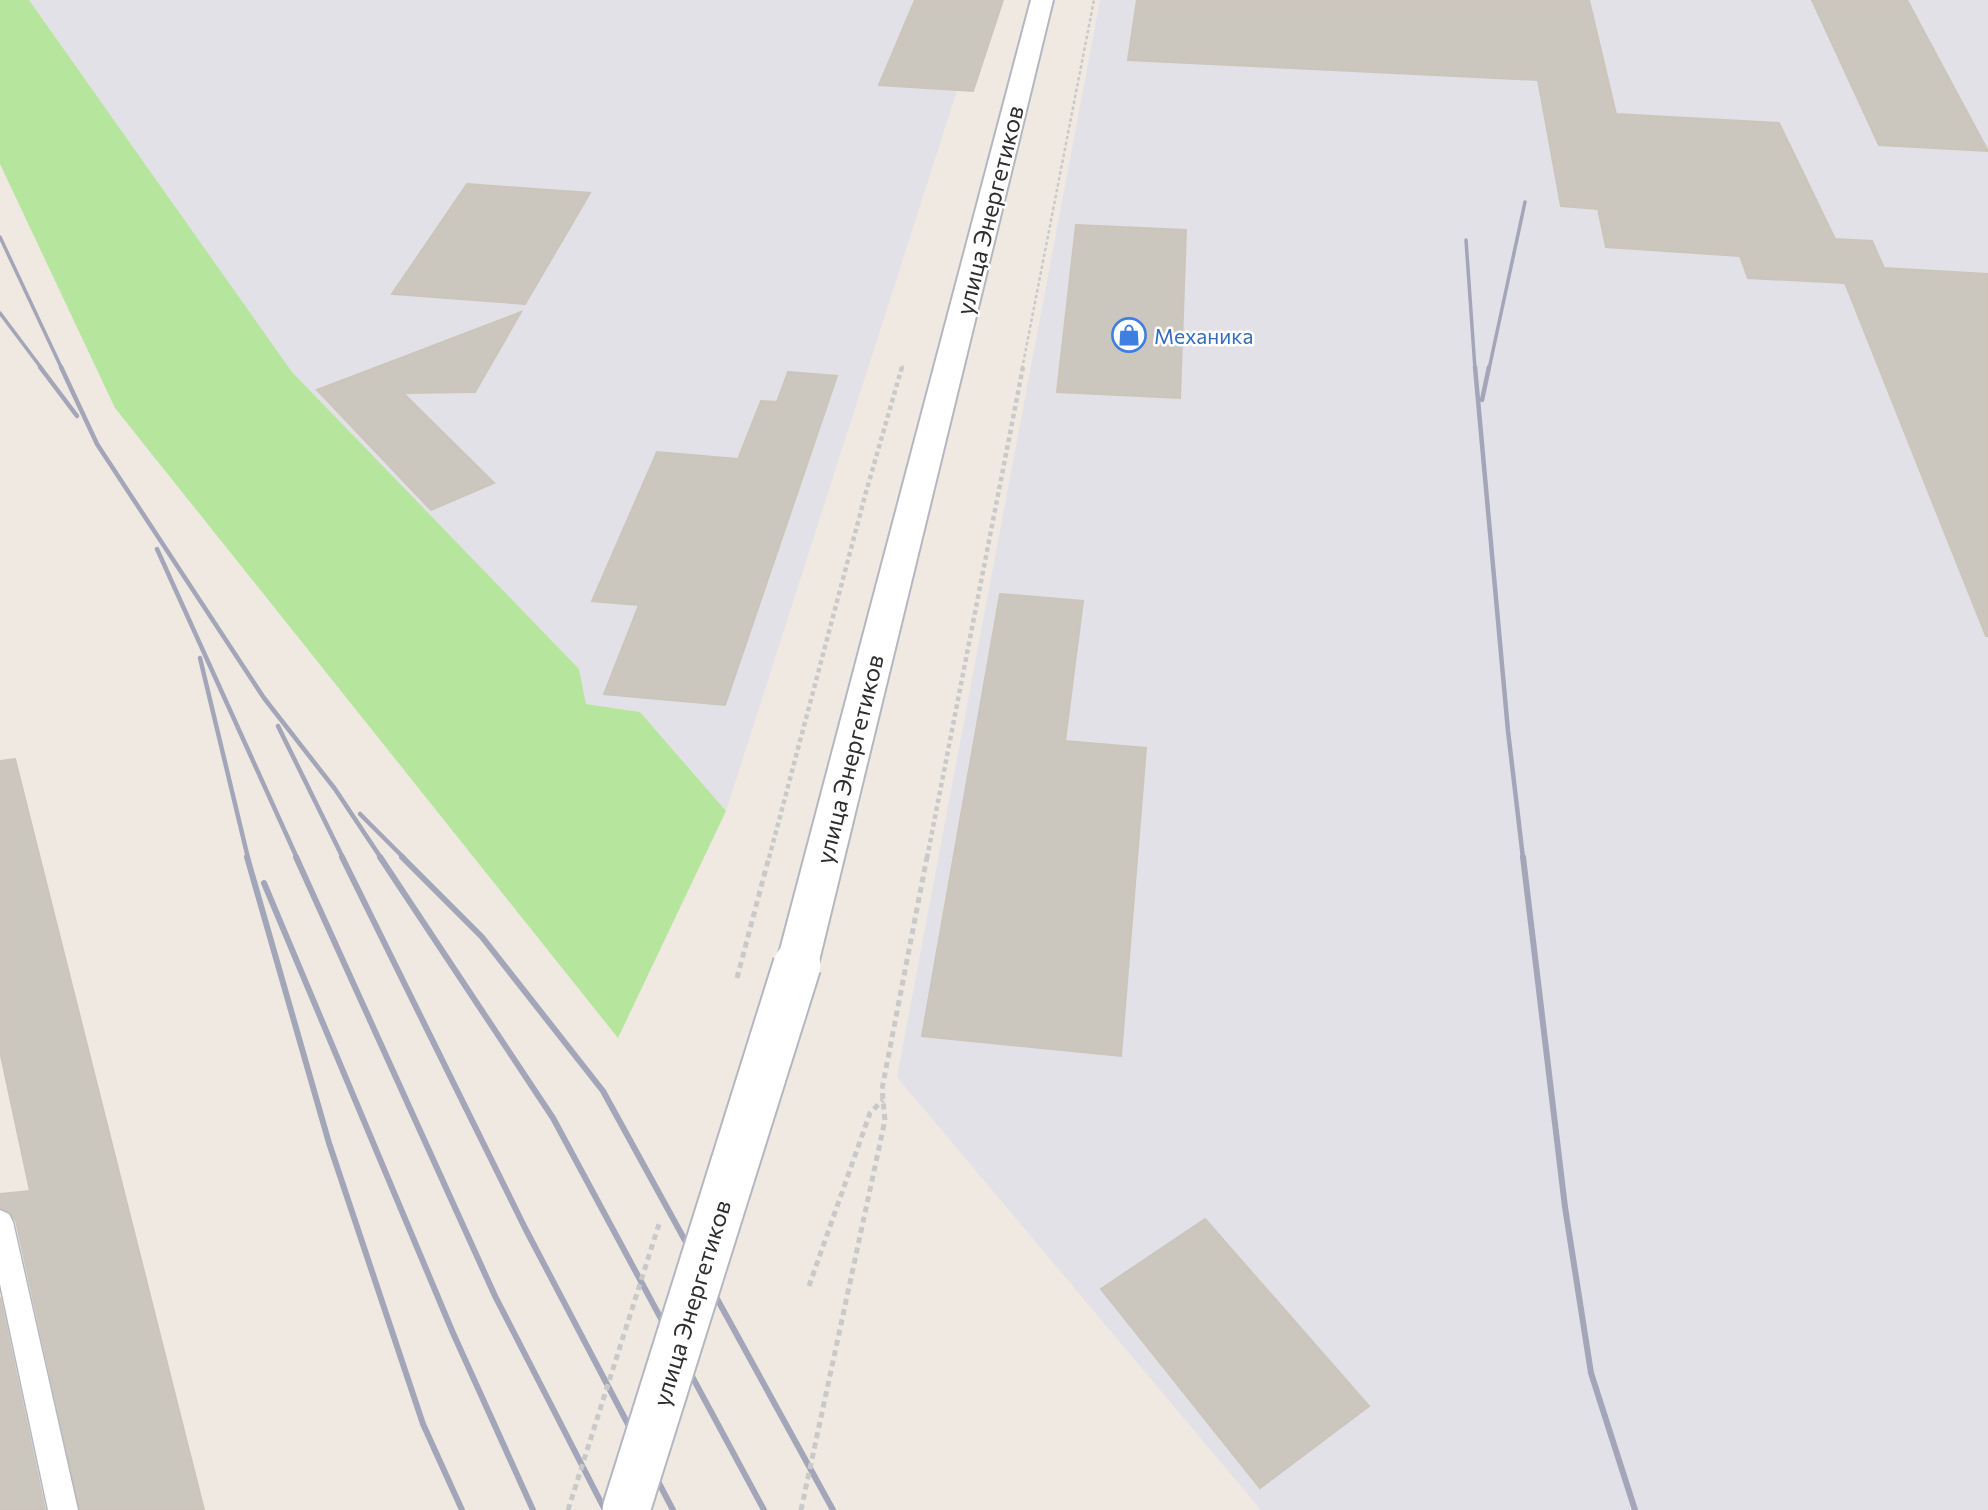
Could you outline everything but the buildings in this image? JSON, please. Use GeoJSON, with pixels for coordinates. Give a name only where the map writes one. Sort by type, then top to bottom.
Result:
{"type":"FeatureCollection","features":[{"type":"Feature","properties":{"kind":"main road","name":"улица Энергетиков"},"geometry":{"type":"LineString","coordinates":[[626,1510],[797,965],[1042,0]]}},
{"type":"Feature","properties":{"kind":"lane"},"geometry":{"type":"LineString","coordinates":[[0,1222],[63,1510]]}},
{"type":"Feature","properties":{"kind":"path"},"geometry":{"type":"LineString","coordinates":[[801,1510],[885,1120],[882,1090],[1094,0]]}},
{"type":"Feature","properties":{"kind":"path"},"geometry":{"type":"LineString","coordinates":[[734,989],[866,492],[904,362]]}},
{"type":"Feature","properties":{"kind":"path"},"geometry":{"type":"LineString","coordinates":[[809,1286],[870,1113],[883,1100]]}},
{"type":"Feature","properties":{"kind":"path"},"geometry":{"type":"LineString","coordinates":[[568,1510],[664,1210]]}},
{"type":"Feature","properties":{"kind":"shaded area"},"geometry":{"type":"Polygon","coordinates":[[[29,0],[986,0],[726,811],[640,712],[586,704],[579,669],[292,372],[29,0]]]}},
{"type":"Feature","properties":{"kind":"shaded area"},"geometry":{"type":"Polygon","coordinates":[[[1100,0],[1988,0],[1988,1510],[1261,1510],[897,1077],[1100,0]]]}},
{"type":"Feature","properties":{"kind":"green space"},"geometry":{"type":"Polygon","coordinates":[[[0,0],[29,0],[292,372],[579,669],[586,704],[640,712],[726,811],[618,1038],[115,408],[0,164],[0,0]]]}},
{"type":"Feature","properties":{"kind":"railway"},"geometry":{"type":"LineString","coordinates":[[1489,369],[1525,202]]}},
{"type":"Feature","properties":{"kind":"railway"},"geometry":{"type":"LineString","coordinates":[[0,237],[62,369]]}},
{"type":"Feature","properties":{"kind":"railway"},"geometry":{"type":"LineString","coordinates":[[1466,240],[1475,369]]}},
{"type":"Feature","properties":{"kind":"railway"},"geometry":{"type":"LineString","coordinates":[[0,313],[42,369]]}},
{"type":"Feature","properties":{"kind":"railway"},"geometry":{"type":"LineString","coordinates":[[40,367],[77,416]]}},
{"type":"Feature","properties":{"kind":"railway"},"geometry":{"type":"LineString","coordinates":[[61,367],[97,444],[264,698],[335,789],[381,858]]}},
{"type":"Feature","properties":{"kind":"railway"},"geometry":{"type":"LineString","coordinates":[[1475,367],[1508,731],[1523,858]]}},
{"type":"Feature","properties":{"kind":"railway"},"geometry":{"type":"LineString","coordinates":[[1482,400],[1489,367]]}},
{"type":"Feature","properties":{"kind":"railway"},"geometry":{"type":"LineString","coordinates":[[157,549],[297,858]]}},
{"type":"Feature","properties":{"kind":"railway"},"geometry":{"type":"LineString","coordinates":[[200,658],[248,858]]}},
{"type":"Feature","properties":{"kind":"railway"},"geometry":{"type":"LineString","coordinates":[[278,726],[343,858]]}},
{"type":"Feature","properties":{"kind":"railway"},"geometry":{"type":"LineString","coordinates":[[360,814],[404,858]]}},
{"type":"Feature","properties":{"kind":"railway"},"geometry":{"type":"LineString","coordinates":[[247,857],[329,1143],[423,1424],[462,1510]]}},
{"type":"Feature","properties":{"kind":"railway"},"geometry":{"type":"LineString","coordinates":[[296,857],[495,1296],[605,1510]]}},
{"type":"Feature","properties":{"kind":"railway"},"geometry":{"type":"LineString","coordinates":[[342,857],[525,1228],[673,1510]]}},
{"type":"Feature","properties":{"kind":"railway"},"geometry":{"type":"LineString","coordinates":[[380,857],[553,1118],[764,1510]]}},
{"type":"Feature","properties":{"kind":"railway"},"geometry":{"type":"LineString","coordinates":[[402,857],[482,937],[603,1091],[833,1510]]}},
{"type":"Feature","properties":{"kind":"railway"},"geometry":{"type":"LineString","coordinates":[[1523,857],[1565,1207],[1591,1373],[1635,1510]]}},
{"type":"Feature","properties":{"kind":"railway"},"geometry":{"type":"LineString","coordinates":[[264,883],[453,1333],[533,1510]]}},
{"type":"Feature","properties":{"kind":"place","name":"Механика"},"geometry":{"type":"Point","coordinates":[1129,335]}}]}
